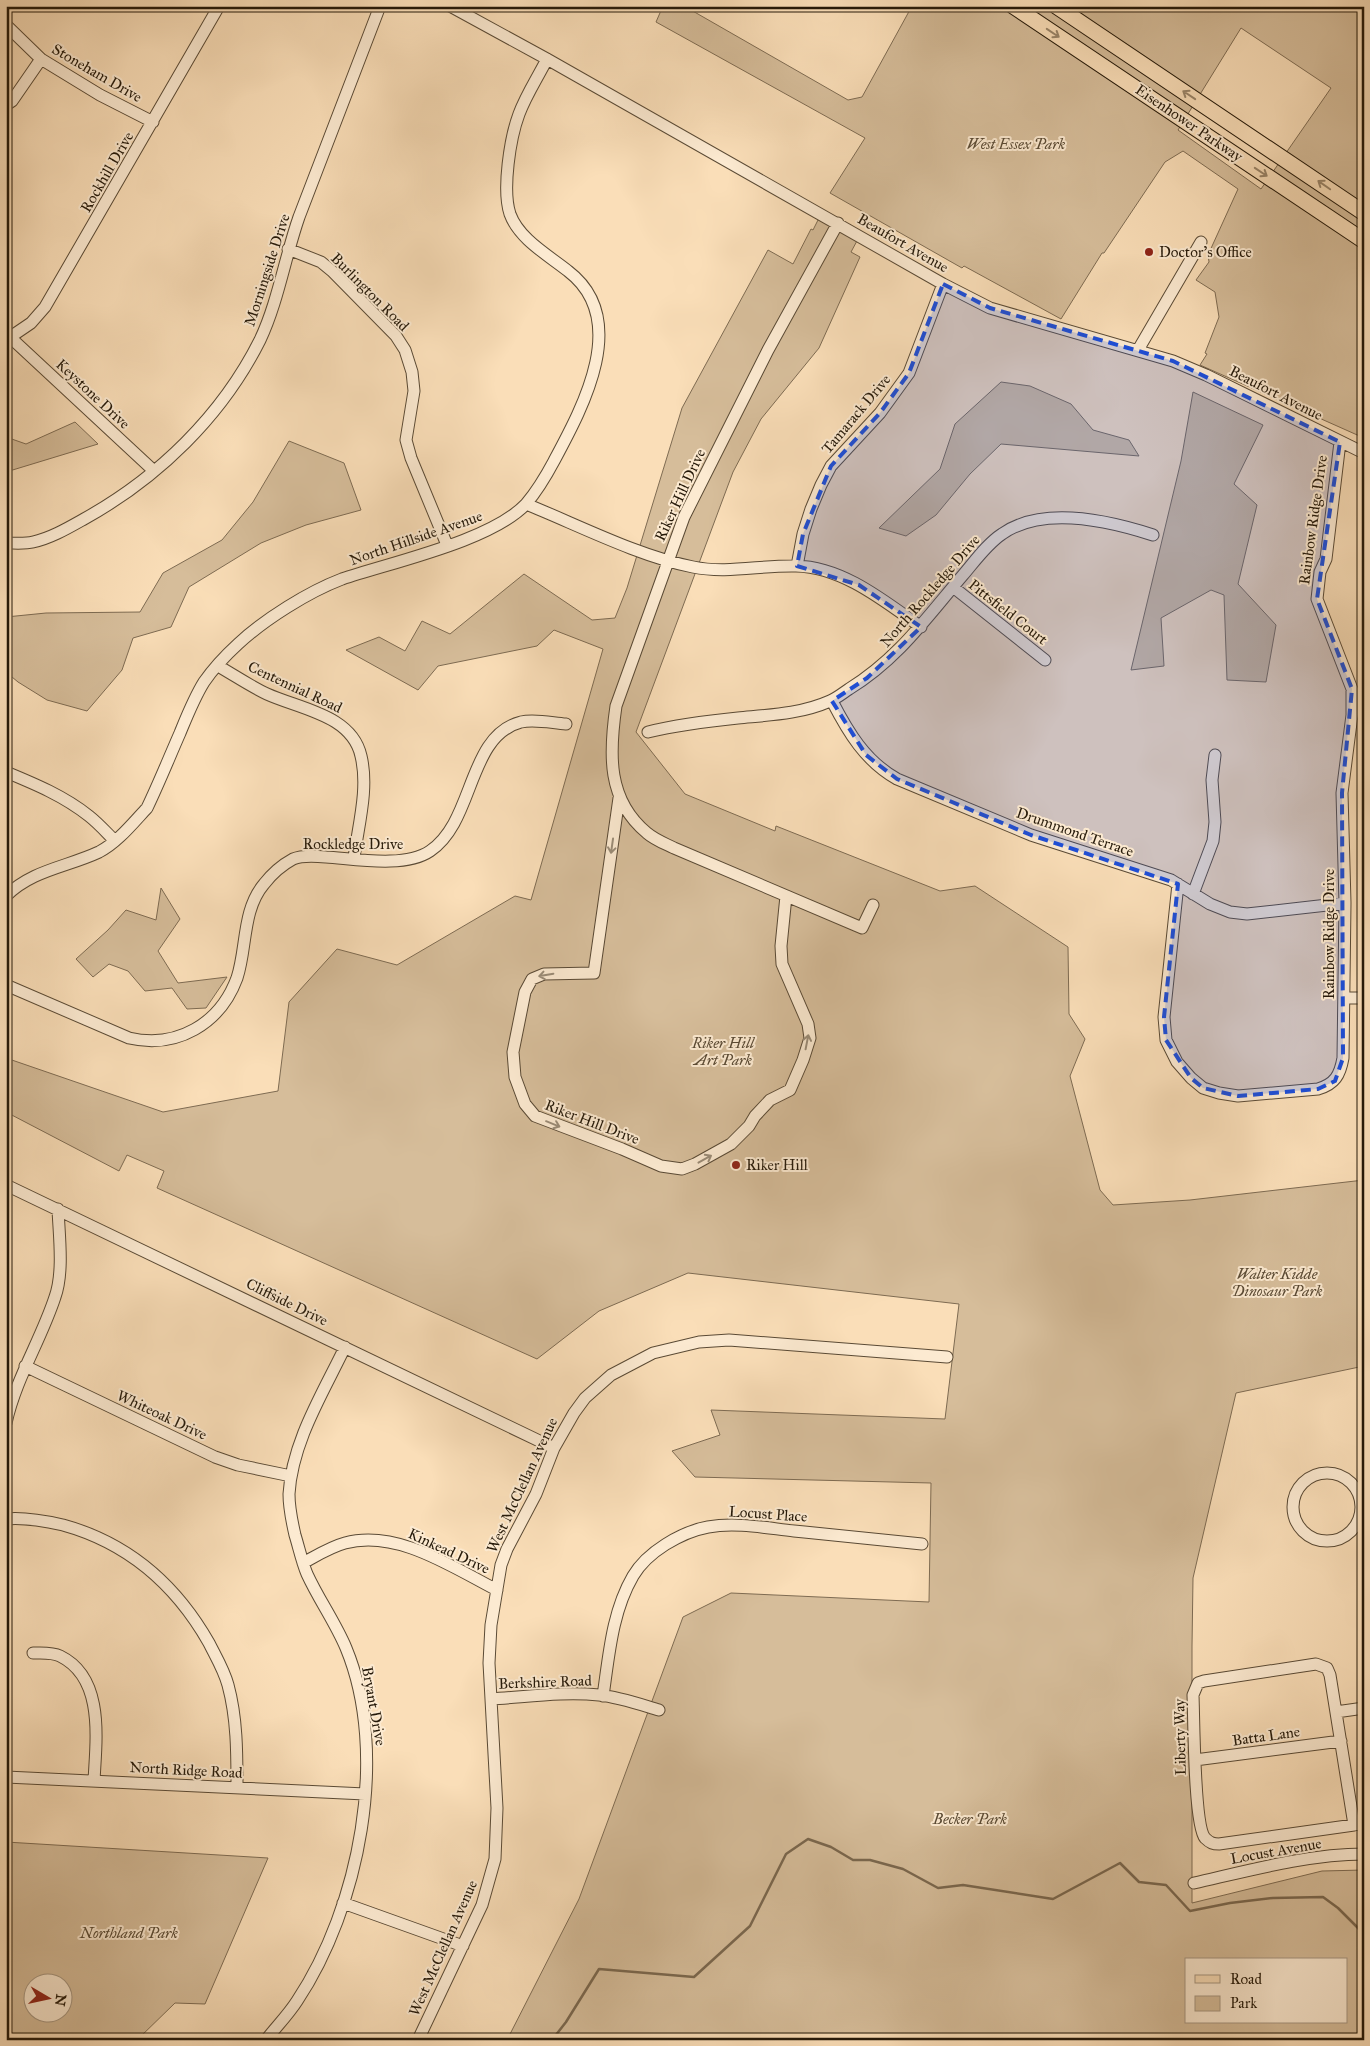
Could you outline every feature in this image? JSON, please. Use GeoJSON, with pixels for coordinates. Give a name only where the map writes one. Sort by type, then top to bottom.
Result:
{"type":"FeatureCollection","features":[{"type":"Feature","properties":{"kind":"main road","name":"Eisenhower Parkway"},"geometry":{"type":"LineString","coordinates":[[1013,6],[1364,241]]}},
{"type":"Feature","properties":{"kind":"main road","name":"Eisenhower Parkway"},"geometry":{"type":"LineString","coordinates":[[1056,6],[1364,213]]}},
{"type":"Feature","properties":{"kind":"street","name":"Rockhill Drive"},"geometry":{"type":"LineString","coordinates":[[8,339],[31,323],[46,308],[219,6]]}},
{"type":"Feature","properties":{"kind":"street","name":"Morningside Drive"},"geometry":{"type":"LineString","coordinates":[[6,544],[32,543],[62,531],[112,504],[168,461],[201,427],[246,365],[260,338],[274,302],[288,249],[380,6]]}},
{"type":"Feature","properties":{"kind":"street","name":"Beaufort Avenue"},"geometry":{"type":"LineString","coordinates":[[450,6],[838,223],[943,284],[990,308],[1173,361],[1206,375],[1364,453]]}},
{"type":"Feature","properties":{"kind":"street","name":"Stoneham Drive"},"geometry":{"type":"LineString","coordinates":[[6,26],[41,59],[100,95],[153,122]]}},
{"type":"Feature","properties":{"kind":"street"},"geometry":{"type":"LineString","coordinates":[[6,105],[12,101],[41,59]]}},
{"type":"Feature","properties":{"kind":"street","name":"North Hillside Avenue"},"geometry":{"type":"LineString","coordinates":[[6,896],[36,875],[100,851],[132,824],[146,808],[205,682],[242,641],[302,599],[339,580],[447,545],[493,527],[512,516],[526,504],[540,486],[576,418],[594,374],[599,338],[595,305],[588,290],[577,277],[531,242],[518,229],[511,216],[507,201],[506,186],[510,153],[519,114],[547,59]]}},
{"type":"Feature","properties":{"kind":"street","name":"Riker Hill Drive"},"geometry":{"type":"LineString","coordinates":[[838,223],[768,350],[684,517],[616,706],[612,731],[612,768],[619,798],[629,814],[648,834],[674,848],[862,928],[873,904]]}},
{"type":"Feature","properties":{"kind":"street"},"geometry":{"type":"LineString","coordinates":[[1138,350],[1201,242]]}},
{"type":"Feature","properties":{"kind":"street","name":"Burlington Road"},"geometry":{"type":"LineString","coordinates":[[288,249],[320,262],[332,272],[396,336],[405,350],[412,372],[414,391],[406,440],[411,458],[447,545]]}},
{"type":"Feature","properties":{"kind":"street","name":"Tamarack Drive"},"geometry":{"type":"LineString","coordinates":[[797,566],[811,509],[821,485],[831,466],[880,413],[909,373],[943,284]]}},
{"type":"Feature","properties":{"kind":"street","name":"Keystone Drive"},"geometry":{"type":"LineString","coordinates":[[8,339],[154,471]]}},
{"type":"Feature","properties":{"kind":"street","name":"Rainbow Ridge Drive"},"geometry":{"type":"LineString","coordinates":[[1178,884],[1164,1017],[1166,1040],[1177,1062],[1190,1078],[1203,1088],[1238,1096],[1318,1089],[1335,1081],[1342,1066],[1345,902],[1342,793],[1352,715],[1352,689],[1317,599],[1320,572],[1326,559],[1340,442]]}},
{"type":"Feature","properties":{"kind":"street"},"geometry":{"type":"LineString","coordinates":[[526,504],[667,561],[695,568],[722,571],[797,566],[834,574],[859,586],[921,627]]}},
{"type":"Feature","properties":{"kind":"street","name":"North Rockledge Drive"},"geometry":{"type":"LineString","coordinates":[[648,732],[668,727],[728,719],[789,714],[832,701],[867,678],[895,655],[921,627],[988,546],[1003,533],[1033,521],[1050,518],[1079,519],[1127,527],[1153,535]]}},
{"type":"Feature","properties":{"kind":"street","name":"Pittsfield Court"},"geometry":{"type":"LineString","coordinates":[[953,587],[1045,660]]}},
{"type":"Feature","properties":{"kind":"street","name":"Centennial Road"},"geometry":{"type":"LineString","coordinates":[[218,666],[267,694],[326,717],[346,729],[356,742],[361,756],[363,790],[354,858]]}},
{"type":"Feature","properties":{"kind":"street","name":"Drummond Terrace"},"geometry":{"type":"LineString","coordinates":[[832,701],[853,740],[881,770],[896,779],[1031,835],[1143,870],[1178,884],[1210,904],[1230,912],[1248,914],[1345,902]]}},
{"type":"Feature","properties":{"kind":"street","name":"Rockledge Drive"},"geometry":{"type":"LineString","coordinates":[[6,985],[129,1038],[155,1041],[181,1036],[197,1029],[211,1018],[227,997],[237,978],[246,926],[253,902],[263,885],[294,859],[310,856],[405,860],[421,856],[432,850],[451,830],[462,809],[489,744],[498,734],[510,726],[522,722],[536,721],[566,724]]}},
{"type":"Feature","properties":{"kind":"street"},"geometry":{"type":"LineString","coordinates":[[1193,894],[1213,841],[1215,822],[1212,780],[1215,755]]}},
{"type":"Feature","properties":{"kind":"street"},"geometry":{"type":"LineString","coordinates":[[6,772],[41,786],[66,799],[89,816],[114,840]]}},
{"type":"Feature","properties":{"kind":"street","name":"Riker Hill Drive"},"geometry":{"type":"LineString","coordinates":[[619,798],[594,973],[544,974],[532,979],[525,992],[513,1052],[515,1077],[525,1104],[535,1116],[661,1166],[682,1169],[731,1144],[749,1126],[755,1116],[770,1100],[790,1090],[810,1038],[804,1011],[782,964],[781,946],[786,896]]}},
{"type":"Feature","properties":{"kind":"street"},"geometry":{"type":"LineString","coordinates":[[1344,998],[1364,998]]}},
{"type":"Feature","properties":{"kind":"street","name":"Cliffside Drive"},"geometry":{"type":"LineString","coordinates":[[6,1185],[554,1448]]}},
{"type":"Feature","properties":{"kind":"street"},"geometry":{"type":"LineString","coordinates":[[6,1423],[17,1385],[56,1297],[58,1285],[58,1209]]}},
{"type":"Feature","properties":{"kind":"street","name":"West McClellan Avenue"},"geometry":{"type":"LineString","coordinates":[[418,2040],[482,1905],[495,1859],[496,1808],[489,1663],[491,1625],[501,1565],[506,1549],[536,1494],[554,1448],[585,1398],[597,1387],[630,1364],[653,1353],[699,1342],[729,1340],[947,1357]]}},
{"type":"Feature","properties":{"kind":"street","name":"Bryant Drive"},"geometry":{"type":"LineString","coordinates":[[266,2040],[296,2002],[334,1928],[356,1860],[365,1794],[367,1770],[366,1731],[357,1682],[337,1625],[308,1576],[303,1563],[291,1515],[289,1496],[291,1476],[301,1441],[311,1416],[345,1347]]}},
{"type":"Feature","properties":{"kind":"street","name":"Whiteoak Drive"},"geometry":{"type":"LineString","coordinates":[[25,1366],[215,1457],[238,1465],[291,1476]]}},
{"type":"Feature","properties":{"kind":"street"},"geometry":{"type":"LineString","coordinates":[[1322,1473],[1333,1473],[1343,1476],[1361,1491],[1360,1515],[1355,1526],[1340,1538],[1325,1541],[1314,1538],[1304,1532],[1297,1522],[1293,1508],[1297,1491],[1303,1482],[1312,1476],[1322,1473]]}},
{"type":"Feature","properties":{"kind":"street"},"geometry":{"type":"LineString","coordinates":[[7,1515],[55,1523],[100,1538],[140,1562],[175,1593],[198,1625],[219,1661],[228,1684],[235,1725],[237,1787]]}},
{"type":"Feature","properties":{"kind":"street","name":"Locust Place"},"geometry":{"type":"LineString","coordinates":[[603,1696],[611,1636],[620,1604],[634,1574],[658,1550],[692,1531],[706,1527],[742,1526],[922,1544]]}},
{"type":"Feature","properties":{"kind":"street","name":"Kinkead Drive"},"geometry":{"type":"LineString","coordinates":[[303,1563],[345,1543],[377,1540],[395,1542],[413,1548],[497,1590]]}},
{"type":"Feature","properties":{"kind":"street"},"geometry":{"type":"LineString","coordinates":[[33,1653],[59,1656],[77,1668],[83,1678],[94,1709],[97,1726],[94,1781]]}},
{"type":"Feature","properties":{"kind":"street","name":"Liberty Way"},"geometry":{"type":"LineString","coordinates":[[1316,1664],[1327,1668],[1330,1675],[1336,1712],[1359,1824],[1211,1844],[1204,1837],[1201,1828],[1195,1760],[1193,1695],[1198,1684],[1204,1681],[1316,1664]]}},
{"type":"Feature","properties":{"kind":"street","name":"Berkshire Road"},"geometry":{"type":"LineString","coordinates":[[491,1699],[578,1694],[603,1696],[659,1710]]}},
{"type":"Feature","properties":{"kind":"street"},"geometry":{"type":"LineString","coordinates":[[1336,1712],[1364,1708]]}},
{"type":"Feature","properties":{"kind":"street","name":"Batta Lane"},"geometry":{"type":"LineString","coordinates":[[1195,1760],[1341,1741]]}},
{"type":"Feature","properties":{"kind":"street","name":"North Ridge Road"},"geometry":{"type":"LineString","coordinates":[[6,1777],[365,1794]]}},
{"type":"Feature","properties":{"kind":"street","name":"Locust Avenue"},"geometry":{"type":"LineString","coordinates":[[1194,1883],[1255,1868],[1364,1854]]}},
{"type":"Feature","properties":{"kind":"street"},"geometry":{"type":"LineString","coordinates":[[343,1903],[463,1946]]}},
{"type":"Feature","properties":{"kind":"highlighted area"},"geometry":{"type":"Polygon","coordinates":[[[943,284],[990,308],[1173,361],[1340,442],[1317,599],[1352,689],[1342,793],[1343,1058],[1335,1081],[1318,1089],[1238,1096],[1203,1088],[1191,1078],[1166,1040],[1164,1017],[1178,884],[1031,835],[897,779],[866,755],[832,701],[867,678],[921,627],[859,585],[797,566],[803,534],[831,466],[880,413],[909,373],[943,284]]]}},
{"type":"Feature","properties":{"kind":"green space","name":"West Essex Park"},"geometry":{"type":"Polygon","coordinates":[[[663,6],[684,6],[848,100],[862,97],[912,6],[1364,6],[1364,438],[1200,365],[1207,354],[1205,353],[1219,317],[1215,292],[1196,280],[1209,262],[1208,255],[1238,189],[1183,151],[1165,162],[1104,253],[1102,253],[1061,319],[964,266],[962,268],[830,193],[865,138],[656,22],[663,6]],[[1241,28],[1178,130],[1261,189],[1331,88],[1241,28]]]}},
{"type":"Feature","properties":{"kind":"green space"},"geometry":{"type":"Polygon","coordinates":[[[820,216],[858,239],[851,252],[860,257],[819,348],[761,419],[733,472],[636,732],[685,794],[775,831],[776,826],[940,891],[975,886],[1068,947],[1069,1014],[1085,1039],[1070,1076],[1100,1190],[1113,1205],[1190,1200],[1364,1180],[1364,1366],[1236,1393],[1193,1578],[1192,1903],[1322,1871],[1364,1870],[1364,2040],[507,2040],[579,1899],[683,1617],[731,1593],[929,1602],[931,1483],[695,1477],[672,1451],[720,1435],[711,1410],[945,1419],[959,1304],[688,1273],[599,1311],[537,1359],[157,1188],[164,1171],[127,1155],[119,1171],[6,1112],[6,1058],[163,1112],[278,1091],[289,1002],[337,949],[397,965],[515,896],[531,900],[603,649],[554,630],[537,646],[438,666],[418,690],[346,650],[379,637],[405,651],[422,621],[450,634],[524,574],[592,620],[615,618],[627,588],[682,408],[768,250],[793,264],[811,229],[813,230],[820,216]]]}},
{"type":"Feature","properties":{"kind":"green space"},"geometry":{"type":"Polygon","coordinates":[[[1001,382],[1030,386],[1071,404],[1093,430],[1129,440],[1139,456],[1001,444],[970,474],[936,515],[906,536],[879,528],[940,469],[955,424],[1001,382]]]}},
{"type":"Feature","properties":{"kind":"green space"},"geometry":{"type":"Polygon","coordinates":[[[1193,392],[1263,425],[1234,484],[1257,505],[1238,584],[1276,625],[1266,682],[1227,680],[1224,595],[1211,590],[1161,618],[1164,666],[1131,670],[1181,461],[1193,392]]]}},
{"type":"Feature","properties":{"kind":"green space"},"geometry":{"type":"Polygon","coordinates":[[[75,422],[98,444],[6,472],[6,437],[26,444],[75,422]]]}},
{"type":"Feature","properties":{"kind":"green space"},"geometry":{"type":"Polygon","coordinates":[[[289,441],[344,463],[361,510],[306,525],[261,543],[189,587],[171,627],[133,638],[122,670],[87,711],[47,700],[6,672],[6,617],[46,613],[140,612],[163,573],[222,540],[253,502],[289,441]]]}},
{"type":"Feature","properties":{"kind":"green space"},"geometry":{"type":"Polygon","coordinates":[[[161,888],[180,919],[158,951],[178,983],[227,977],[206,1008],[187,1009],[172,988],[145,991],[128,971],[109,964],[93,977],[76,959],[108,930],[126,910],[156,920],[161,888]]]}},
{"type":"Feature","properties":{"kind":"green space","name":"Northland Park"},"geometry":{"type":"Polygon","coordinates":[[[6,1842],[268,1858],[205,2004],[175,2003],[137,2040],[6,2040],[6,1842]]]}},
{"type":"Feature","properties":{"kind":"waterway"},"geometry":{"type":"LineString","coordinates":[[552,2040],[566,2022],[599,1969],[694,1977],[750,1926],[786,1854],[808,1839],[831,1847],[853,1860],[870,1860],[903,1869],[938,1888],[963,1885],[1053,1899],[1120,1863],[1139,1882],[1166,1885],[1190,1911],[1230,1903],[1273,1898],[1323,1897],[1338,1908],[1364,1934]]}},
{"type":"Feature","properties":{"kind":"place","name":"Doctor's Office"},"geometry":{"type":"Point","coordinates":[1149,252]}},
{"type":"Feature","properties":{"kind":"place","name":"Riker Hill"},"geometry":{"type":"Point","coordinates":[736,1165]}},
{"type":"Feature","properties":{"kind":"park label","name":"Riker Hill Art Park"},"geometry":{"type":"Point","coordinates":[723,1052]}},
{"type":"Feature","properties":{"kind":"park label","name":"Walter Kidde Dinosaur Park"},"geometry":{"type":"Point","coordinates":[1277,1282]}},
{"type":"Feature","properties":{"kind":"park label","name":"Becker Park"},"geometry":{"type":"Point","coordinates":[970,1819]}}]}
